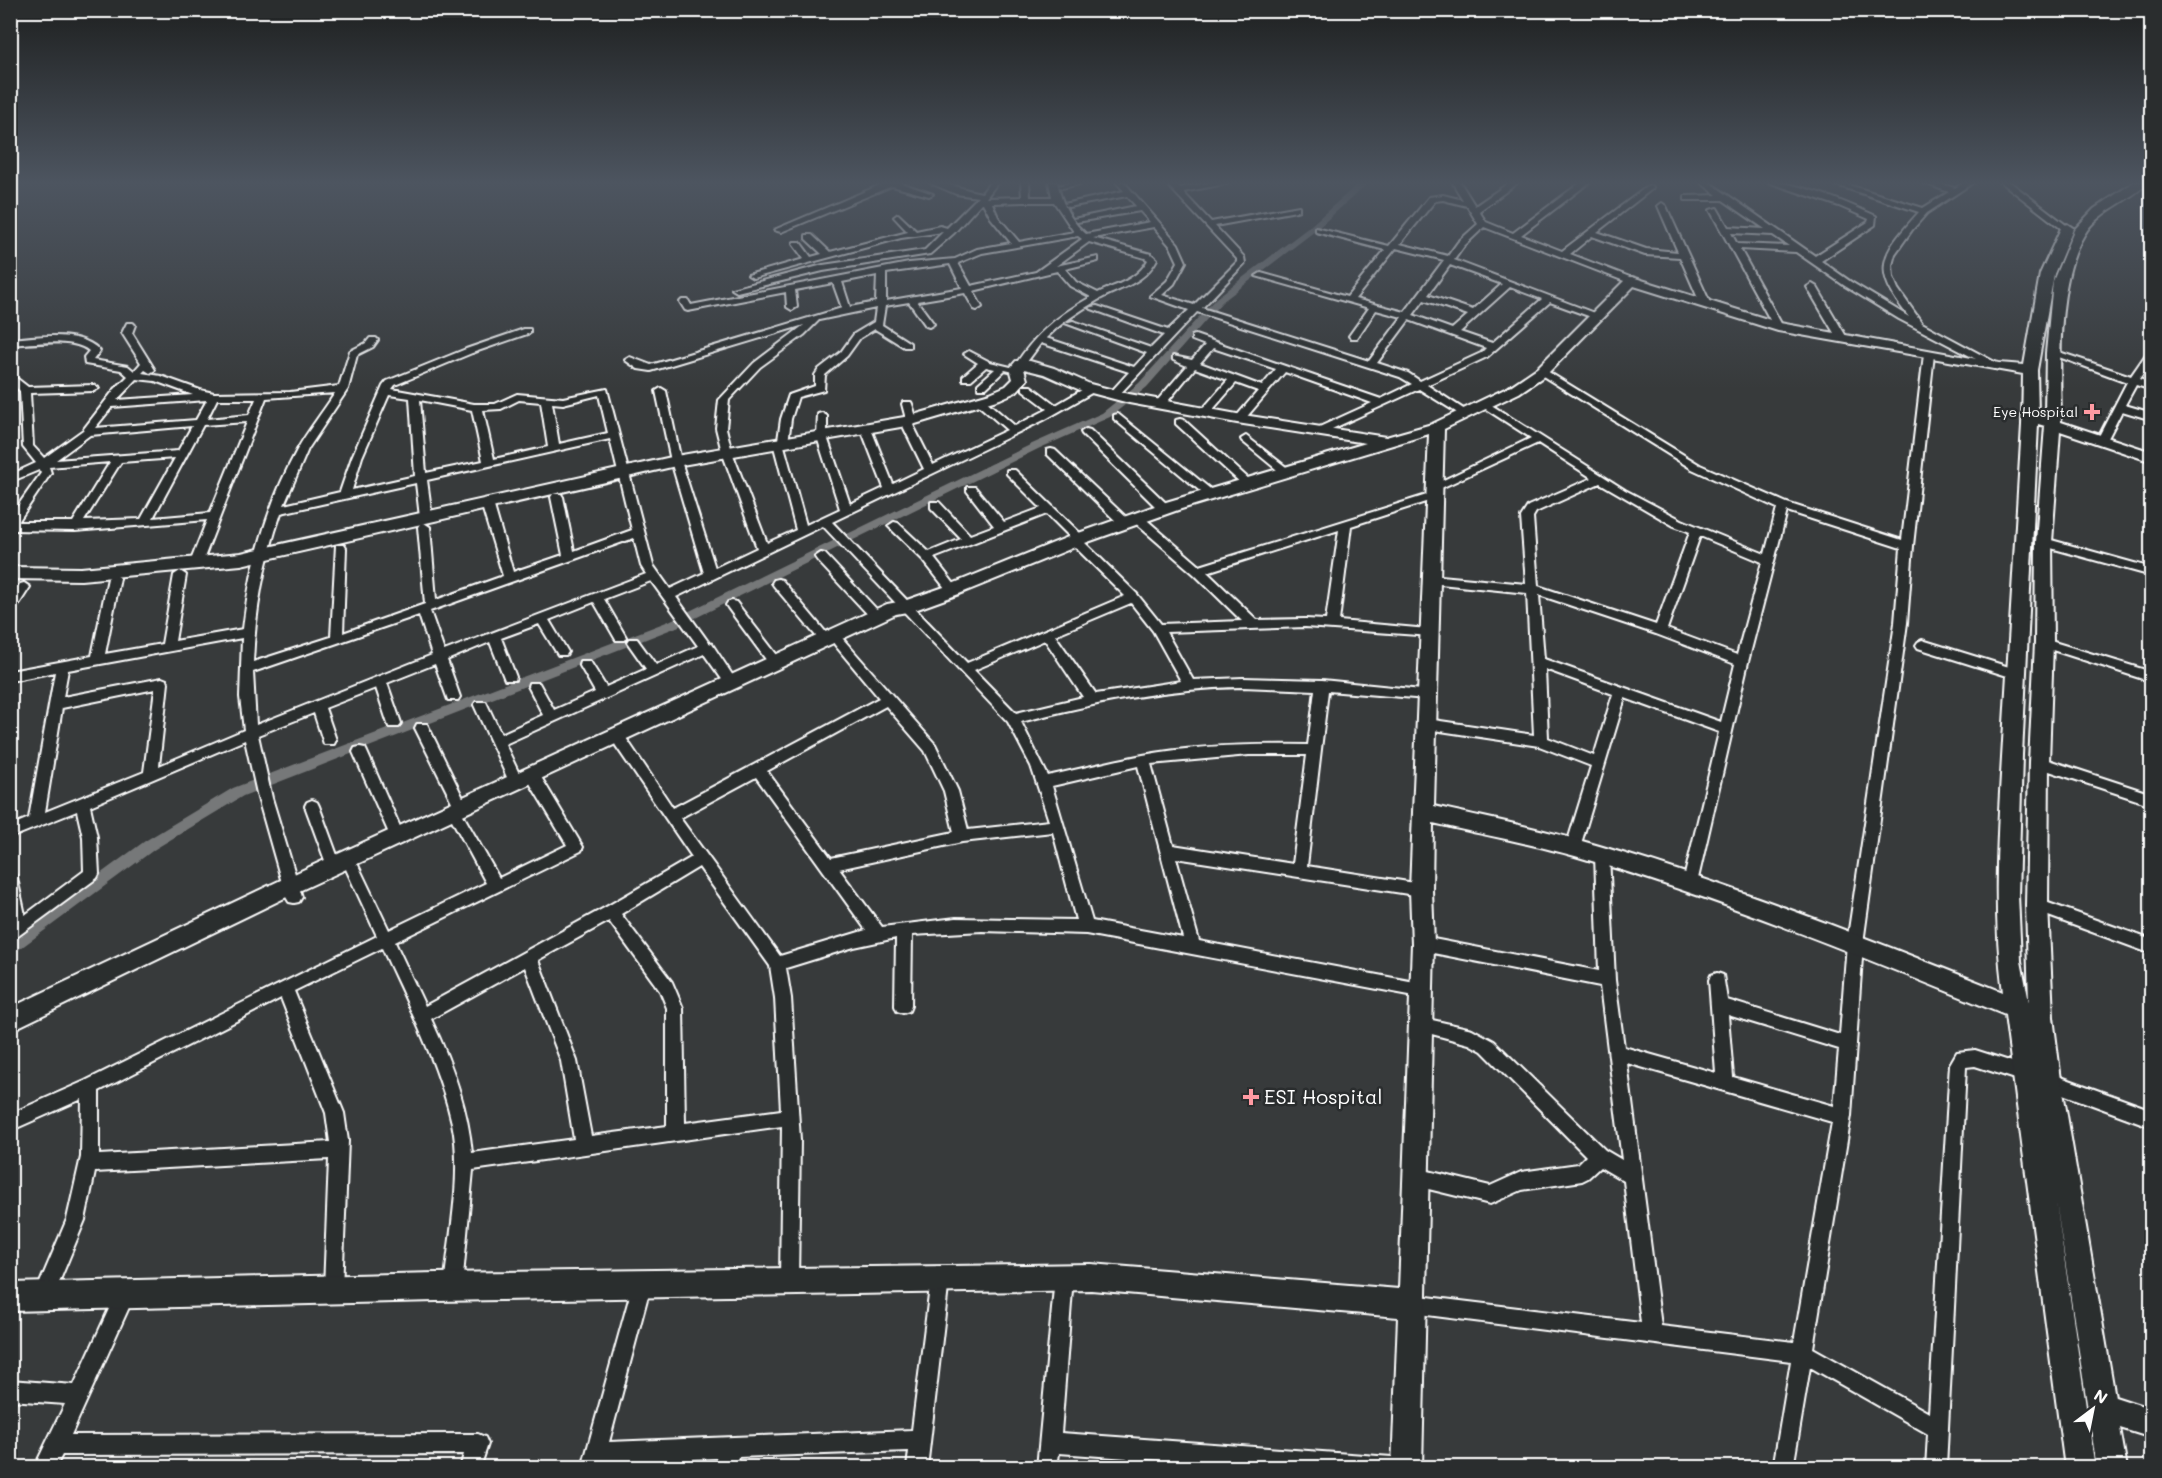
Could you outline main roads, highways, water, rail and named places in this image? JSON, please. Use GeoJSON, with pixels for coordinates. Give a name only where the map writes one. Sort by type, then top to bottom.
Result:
{"type":"FeatureCollection","features":[{"type":"Feature","properties":{"kind":"waterway"},"geometry":{"type":"LineString","coordinates":[[10,949],[150,845],[238,792],[673,624],[1036,446],[1106,415],[1143,385],[1219,300],[1283,251]]}},
{"type":"Feature","properties":{"kind":"place","name":"Eye Hospital"},"geometry":{"type":"Point","coordinates":[2092,412]}},
{"type":"Feature","properties":{"kind":"place","name":"ESI Hospital"},"geometry":{"type":"Point","coordinates":[1251,1097]}}]}
